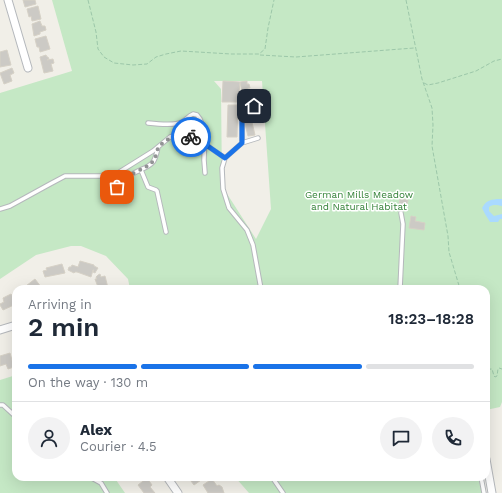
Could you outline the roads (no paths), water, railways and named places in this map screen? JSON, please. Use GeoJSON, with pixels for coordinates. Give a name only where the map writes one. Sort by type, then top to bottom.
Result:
{"type":"FeatureCollection","features":[{"type":"Feature","properties":{"kind":"street"},"geometry":{"type":"LineString","coordinates":[[8,0],[28,68]]}},
{"type":"Feature","properties":{"kind":"street"},"geometry":{"type":"LineString","coordinates":[[0,330],[12,326]]}},
{"type":"Feature","properties":{"kind":"street"},"geometry":{"type":"LineString","coordinates":[[170,481],[178,493]]}},
{"type":"Feature","properties":{"kind":"street"},"geometry":{"type":"LineString","coordinates":[[490,481],[492,493]]}},
{"type":"Feature","properties":{"kind":"lane"},"geometry":{"type":"LineString","coordinates":[[242,143],[242,112],[245,107],[254,106]]}},
{"type":"Feature","properties":{"kind":"lane"},"geometry":{"type":"LineString","coordinates":[[148,123],[174,124],[182,122],[193,114],[197,115],[205,131],[205,173]]}},
{"type":"Feature","properties":{"kind":"lane"},"geometry":{"type":"LineString","coordinates":[[0,209],[10,206],[65,176],[113,176],[153,151],[170,137],[177,135],[187,135],[225,158]]}},
{"type":"Feature","properties":{"kind":"lane"},"geometry":{"type":"LineString","coordinates":[[258,138],[242,143],[225,158],[222,168],[223,189],[229,208],[247,230],[251,238],[260,285]]}},
{"type":"Feature","properties":{"kind":"lane"},"geometry":{"type":"LineString","coordinates":[[114,197],[117,187],[123,181],[134,173],[153,163],[158,147]]}},
{"type":"Feature","properties":{"kind":"lane"},"geometry":{"type":"LineString","coordinates":[[141,170],[148,187],[157,191],[166,232]]}},
{"type":"Feature","properties":{"kind":"lane"},"geometry":{"type":"LineString","coordinates":[[400,285],[403,224],[401,213]]}},
{"type":"Feature","properties":{"kind":"lane"},"geometry":{"type":"LineString","coordinates":[[0,406],[3,405],[12,413]]}},
{"type":"Feature","properties":{"kind":"lane"},"geometry":{"type":"LineString","coordinates":[[97,481],[101,483],[107,493]]}},
{"type":"Feature","properties":{"kind":"lane"},"geometry":{"type":"LineString","coordinates":[[275,481],[283,493]]}},
{"type":"Feature","properties":{"kind":"lane"},"geometry":{"type":"LineString","coordinates":[[482,481],[484,493]]}},
{"type":"Feature","properties":{"kind":"water"},"geometry":{"type":"Polygon","coordinates":[[[502,199],[502,206],[492,205],[489,207],[489,211],[494,216],[502,214],[502,219],[498,222],[490,222],[482,208],[488,201],[502,199]]]}},
{"type":"Feature","properties":{"kind":"park label","name":"German Mills Meadow and Natural Habitat"},"geometry":{"type":"Point","coordinates":[359,200]}}]}
